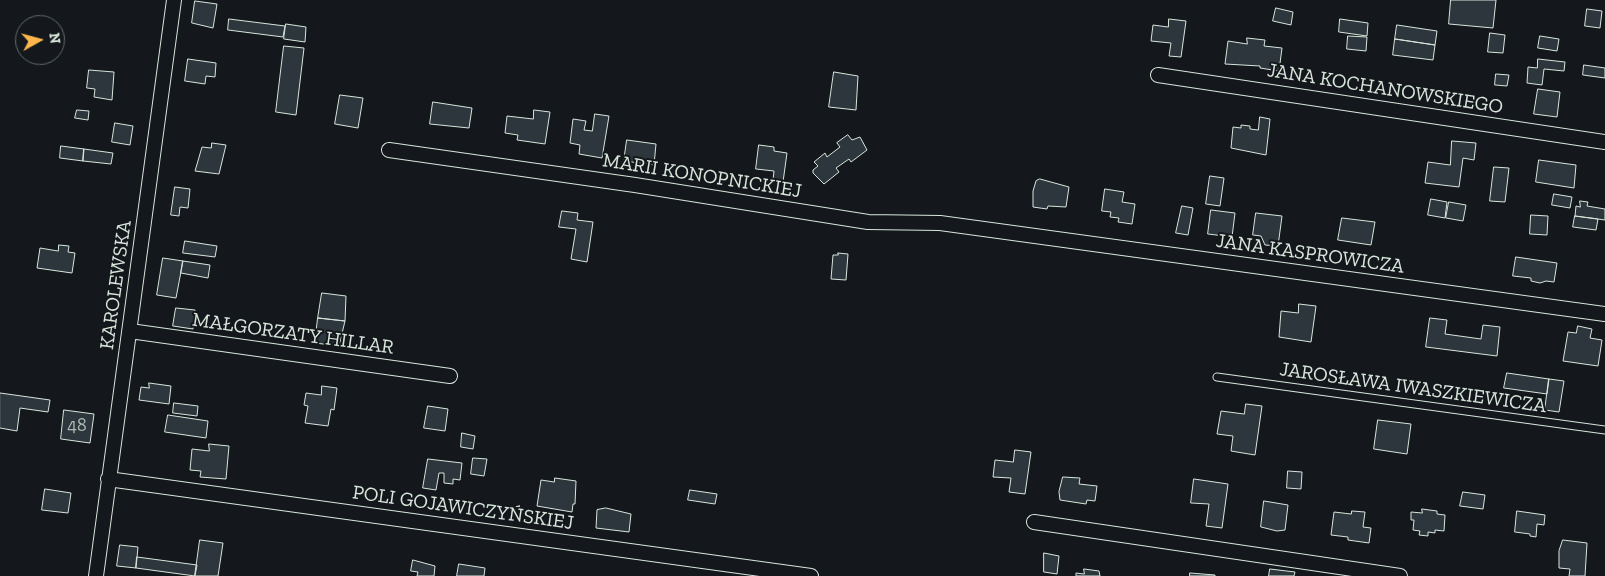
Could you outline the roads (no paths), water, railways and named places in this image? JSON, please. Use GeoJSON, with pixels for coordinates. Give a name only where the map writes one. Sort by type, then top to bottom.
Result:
{"type":"FeatureCollection","features":[{"type":"Feature","properties":{"kind":"street","name":"KAROLEWSKA"},"geometry":{"type":"LineString","coordinates":[[96,576],[174,0]]}},
{"type":"Feature","properties":{"kind":"street","name":"JANA KOCHANOWSKIEGO"},"geometry":{"type":"LineString","coordinates":[[1158,75],[1605,142]]}},
{"type":"Feature","properties":{"kind":"street","name":"MARII KONOPNICKIEJ"},"geometry":{"type":"LineString","coordinates":[[388,150],[625,184],[868,222],[940,223],[1010,233]]}},
{"type":"Feature","properties":{"kind":"street","name":"JANA KASPROWICZA"},"geometry":{"type":"LineString","coordinates":[[1010,233],[1605,314]]}},
{"type":"Feature","properties":{"kind":"street","name":"MAŁGORZATY HILLAR"},"geometry":{"type":"LineString","coordinates":[[130,331],[450,376]]}},
{"type":"Feature","properties":{"kind":"street","name":"POLI GOJAWICZYŃSKIEJ"},"geometry":{"type":"LineString","coordinates":[[108,479],[811,576]]}},
{"type":"Feature","properties":{"kind":"street"},"geometry":{"type":"LineString","coordinates":[[1034,522],[1400,576]]}},
{"type":"Feature","properties":{"kind":"lane","name":"JAROSŁAWA IWASZKIEWICZA"},"geometry":{"type":"LineString","coordinates":[[1217,377],[1605,430]]}}]}
